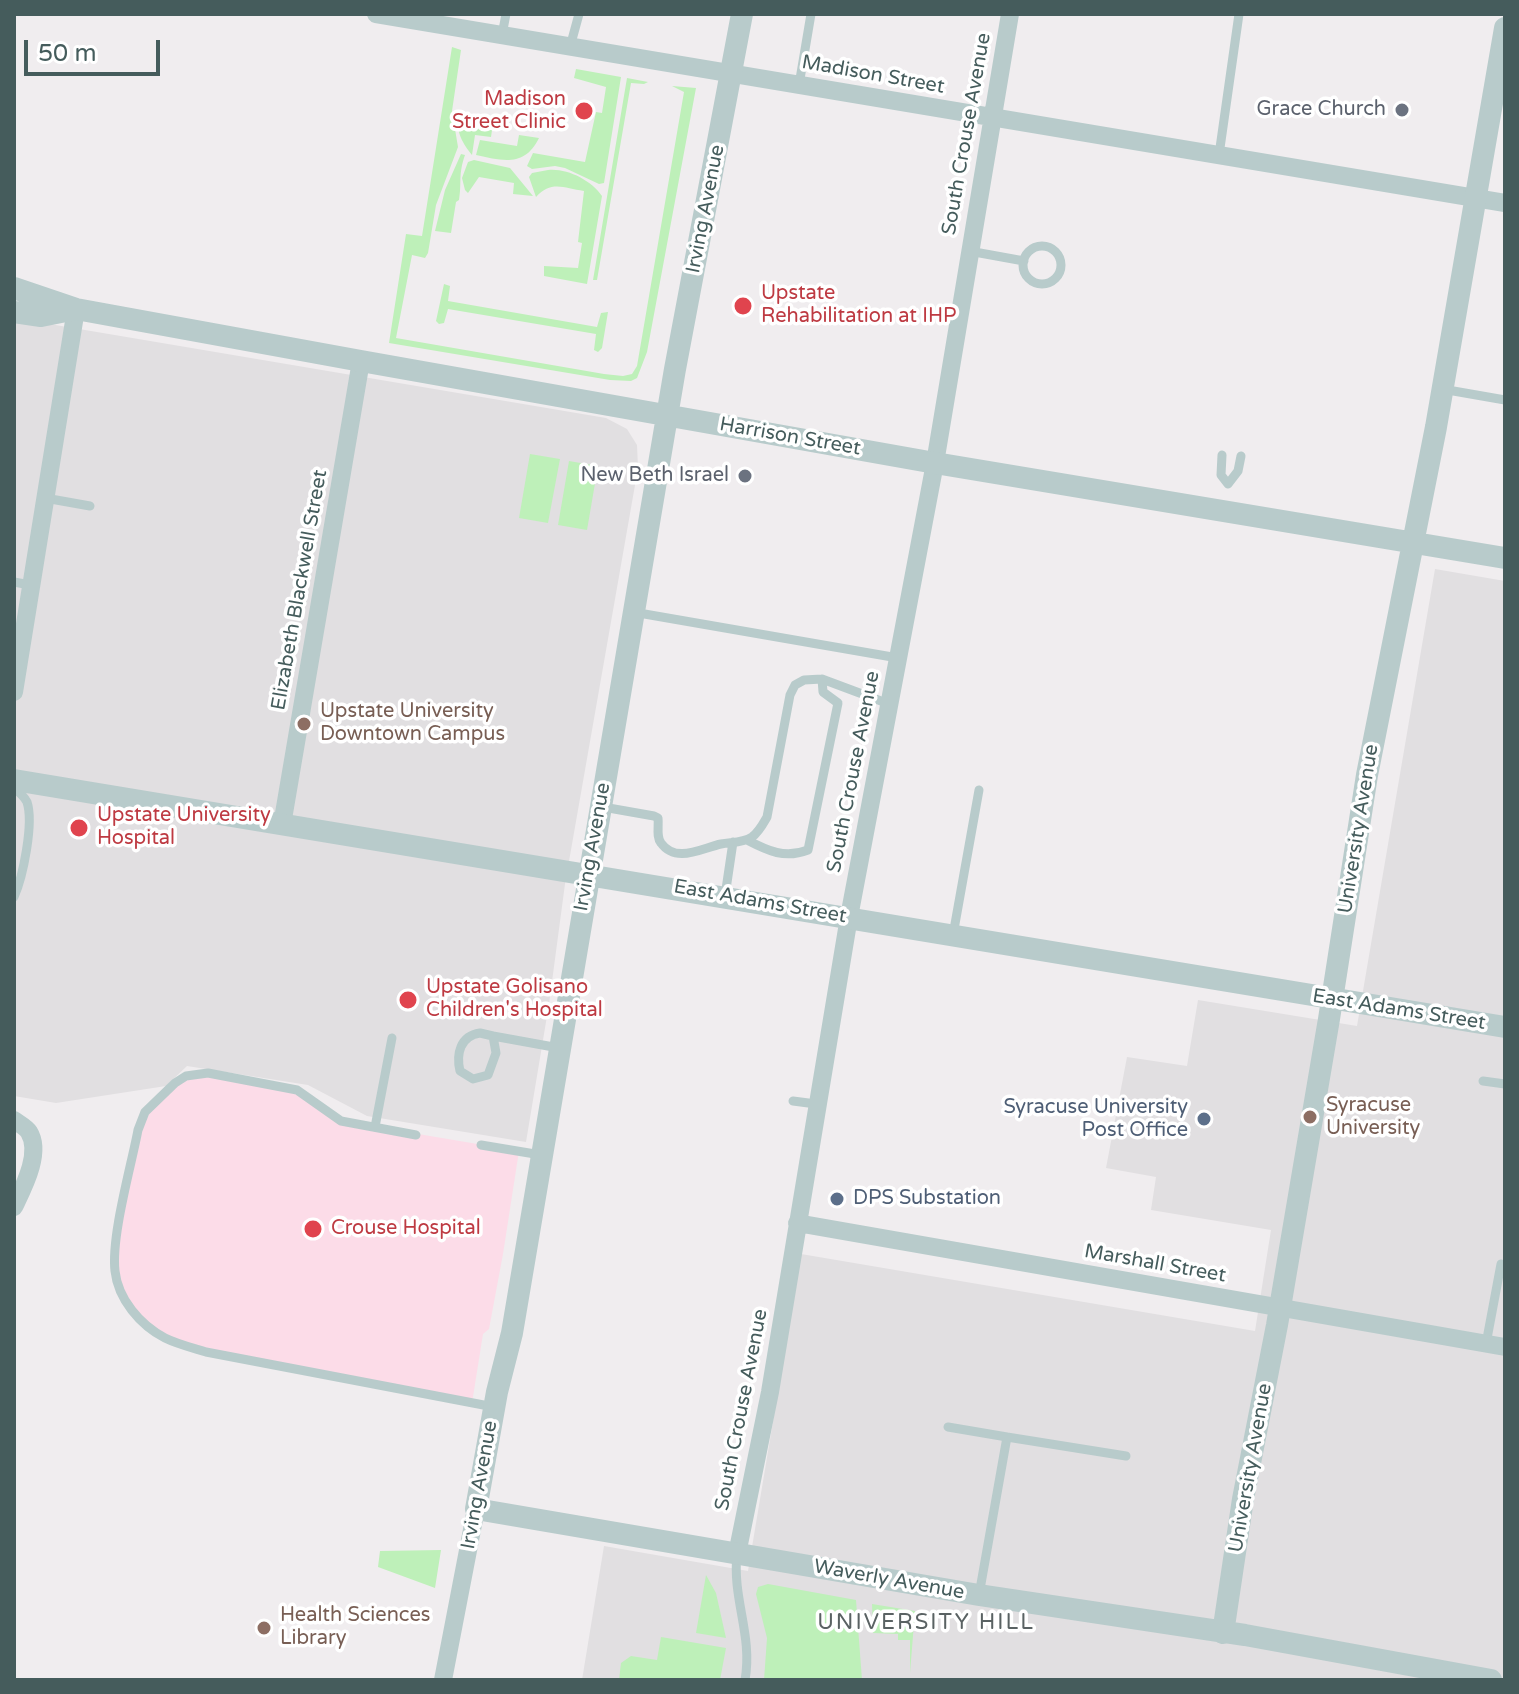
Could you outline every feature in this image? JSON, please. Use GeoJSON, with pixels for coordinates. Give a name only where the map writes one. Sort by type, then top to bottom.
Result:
{"type":"FeatureCollection","features":[{"type":"Feature","properties":{"kind":"street","name":"Madison Street"},"geometry":{"type":"LineString","coordinates":[[376,14],[1505,203]]}},
{"type":"Feature","properties":{"kind":"street","name":"Irving Avenue"},"geometry":{"type":"LineString","coordinates":[[443,1680],[494,1407],[512,1333],[667,416],[742,14]]}},
{"type":"Feature","properties":{"kind":"street","name":"South Crouse Avenue"},"geometry":{"type":"LineString","coordinates":[[737,1554],[770,1392],[849,917],[935,463],[1010,14]]}},
{"type":"Feature","properties":{"kind":"street","name":"University Avenue"},"geometry":{"type":"LineString","coordinates":[[1223,1633],[1243,1499],[1332,999],[1367,775],[1442,389],[1505,28]]}},
{"type":"Feature","properties":{"kind":"street","name":"Harrison Street"},"geometry":{"type":"LineString","coordinates":[[14,288],[76,309],[361,361],[935,463],[1412,540],[1505,558]]}},
{"type":"Feature","properties":{"kind":"street","name":"Harrison Street"},"geometry":{"type":"LineString","coordinates":[[14,312],[41,316],[76,309]]}},
{"type":"Feature","properties":{"kind":"street"},"geometry":{"type":"LineString","coordinates":[[14,692],[22,584],[45,498],[76,309]]}},
{"type":"Feature","properties":{"kind":"street","name":"Elizabeth Blackwell Street"},"geometry":{"type":"LineString","coordinates":[[282,825],[361,361]]}},
{"type":"Feature","properties":{"kind":"street","name":"East Adams Street"},"geometry":{"type":"LineString","coordinates":[[14,780],[1505,1027]]}},
{"type":"Feature","properties":{"kind":"street"},"geometry":{"type":"LineString","coordinates":[[14,1120],[28,1131],[33,1143],[31,1166],[14,1207]]}},
{"type":"Feature","properties":{"kind":"street","name":"Marshall Street"},"geometry":{"type":"LineString","coordinates":[[797,1223],[1496,1346]]}},
{"type":"Feature","properties":{"kind":"street","name":"Waverly Avenue"},"geometry":{"type":"LineString","coordinates":[[476,1509],[1491,1680]]}},
{"type":"Feature","properties":{"kind":"lane"},"geometry":{"type":"LineString","coordinates":[[502,35],[506,14]]}},
{"type":"Feature","properties":{"kind":"lane"},"geometry":{"type":"LineString","coordinates":[[570,47],[579,14]]}},
{"type":"Feature","properties":{"kind":"lane"},"geometry":{"type":"LineString","coordinates":[[799,85],[811,14]]}},
{"type":"Feature","properties":{"kind":"lane"},"geometry":{"type":"LineString","coordinates":[[1219,155],[1239,14]]}},
{"type":"Feature","properties":{"kind":"lane"},"geometry":{"type":"LineString","coordinates":[[1047,247],[1057,254],[1061,269],[1054,280],[1039,283],[1027,276],[1024,261],[1031,250],[1047,247]]}},
{"type":"Feature","properties":{"kind":"lane"},"geometry":{"type":"LineString","coordinates":[[969,251],[1024,261]]}},
{"type":"Feature","properties":{"kind":"lane"},"geometry":{"type":"LineString","coordinates":[[1442,389],[1505,400]]}},
{"type":"Feature","properties":{"kind":"lane"},"geometry":{"type":"LineString","coordinates":[[1222,455],[1221,475],[1228,484],[1238,471],[1241,456]]}},
{"type":"Feature","properties":{"kind":"lane"},"geometry":{"type":"LineString","coordinates":[[45,498],[90,506]]}},
{"type":"Feature","properties":{"kind":"lane"},"geometry":{"type":"LineString","coordinates":[[633,612],[898,658]]}},
{"type":"Feature","properties":{"kind":"lane"},"geometry":{"type":"LineString","coordinates":[[599,807],[654,816],[659,823],[659,840],[675,852],[689,854],[747,840],[759,832],[767,817],[791,690],[795,685],[804,680],[822,679],[889,704]]}},
{"type":"Feature","properties":{"kind":"lane"},"geometry":{"type":"LineString","coordinates":[[747,840],[768,851],[793,856],[808,850],[838,703],[823,692],[822,679]]}},
{"type":"Feature","properties":{"kind":"lane"},"geometry":{"type":"LineString","coordinates":[[14,788],[24,796],[28,814],[24,861],[14,897]]}},
{"type":"Feature","properties":{"kind":"lane"},"geometry":{"type":"LineString","coordinates":[[953,935],[979,790]]}},
{"type":"Feature","properties":{"kind":"lane"},"geometry":{"type":"LineString","coordinates":[[725,896],[733,842]]}},
{"type":"Feature","properties":{"kind":"lane"},"geometry":{"type":"LineString","coordinates":[[493,1036],[496,1053],[488,1075],[473,1079],[465,1076],[460,1071],[458,1059],[465,1039],[471,1034],[480,1033],[559,1048]]}},
{"type":"Feature","properties":{"kind":"lane"},"geometry":{"type":"LineString","coordinates":[[375,1127],[392,1038]]}},
{"type":"Feature","properties":{"kind":"lane"},"geometry":{"type":"LineString","coordinates":[[416,1135],[341,1121],[297,1090],[208,1073],[186,1076],[145,1112],[138,1130],[115,1248],[115,1273],[137,1317],[165,1338],[206,1352],[494,1407]]}},
{"type":"Feature","properties":{"kind":"lane"},"geometry":{"type":"LineString","coordinates":[[1483,1081],[1505,1084]]}},
{"type":"Feature","properties":{"kind":"lane"},"geometry":{"type":"LineString","coordinates":[[793,1101],[816,1104]]}},
{"type":"Feature","properties":{"kind":"lane"},"geometry":{"type":"LineString","coordinates":[[481,1145],[542,1155]]}},
{"type":"Feature","properties":{"kind":"lane"},"geometry":{"type":"LineString","coordinates":[[1496,1346],[1501,1264]]}},
{"type":"Feature","properties":{"kind":"lane"},"geometry":{"type":"LineString","coordinates":[[948,1427],[1126,1456]]}},
{"type":"Feature","properties":{"kind":"lane"},"geometry":{"type":"LineString","coordinates":[[979,1595],[1007,1437]]}},
{"type":"Feature","properties":{"kind":"lane","name":"South Crouse Avenue"},"geometry":{"type":"LineString","coordinates":[[737,1554],[735,1575],[748,1650],[745,1680]]}},
{"type":"Feature","properties":{"kind":"shaded area","name":"Upstate University Downtown Campus"},"geometry":{"type":"Polygon","coordinates":[[[14,318],[606,418],[627,429],[637,445],[638,468],[565,884],[526,1142],[367,1116],[308,1085],[187,1066],[166,1086],[56,1103],[14,1096],[14,318]]]}},
{"type":"Feature","properties":{"kind":"shaded area","name":"Syracuse University"},"geometry":{"type":"Polygon","coordinates":[[[1435,569],[1505,581],[1505,1680],[582,1680],[604,1546],[748,1571],[801,1254],[1255,1331],[1271,1230],[1151,1210],[1156,1177],[1106,1168],[1127,1057],[1187,1066],[1198,1000],[1357,1026],[1435,569]]]}},
{"type":"Feature","properties":{"kind":"shaded area","name":"Crouse Hospital"},"geometry":{"type":"Polygon","coordinates":[[[198,1073],[297,1090],[341,1121],[519,1151],[503,1254],[489,1329],[483,1334],[472,1403],[206,1352],[165,1338],[137,1317],[123,1294],[115,1248],[138,1130],[160,1096],[198,1073]]]}},
{"type":"Feature","properties":{"kind":"green space"},"geometry":{"type":"Polygon","coordinates":[[[452,47],[461,50],[452,111],[458,147],[436,205],[428,253],[425,258],[412,255],[396,338],[604,374],[632,374],[637,366],[684,92],[672,86],[696,88],[647,352],[637,378],[631,381],[610,380],[389,343],[406,234],[422,236],[452,47]]]}},
{"type":"Feature","properties":{"kind":"green space"},"geometry":{"type":"Polygon","coordinates":[[[576,69],[621,77],[604,183],[599,184],[565,168],[532,169],[527,166],[533,153],[585,162],[596,112],[602,113],[606,87],[574,78],[576,69]]]}},
{"type":"Feature","properties":{"kind":"green space"},"geometry":{"type":"Polygon","coordinates":[[[627,78],[648,82],[631,83],[597,280],[593,280],[627,78]]]}},
{"type":"Feature","properties":{"kind":"green space"},"geometry":{"type":"Polygon","coordinates":[[[460,118],[489,121],[488,129],[492,130],[491,137],[475,135],[472,155],[459,132],[460,118]]]}},
{"type":"Feature","properties":{"kind":"green space"},"geometry":{"type":"Polygon","coordinates":[[[519,135],[539,138],[520,158],[504,160],[476,155],[480,140],[517,146],[519,135]]]}},
{"type":"Feature","properties":{"kind":"green space"},"geometry":{"type":"Polygon","coordinates":[[[461,154],[465,155],[451,233],[435,231],[445,190],[461,154]]]}},
{"type":"Feature","properties":{"kind":"green space"},"geometry":{"type":"Polygon","coordinates":[[[474,160],[510,168],[533,196],[513,194],[514,183],[479,177],[468,193],[462,178],[468,162],[474,160]]]}},
{"type":"Feature","properties":{"kind":"green space"},"geometry":{"type":"Polygon","coordinates":[[[548,170],[578,176],[602,196],[587,284],[544,276],[544,266],[578,268],[584,191],[553,187],[536,197],[529,177],[532,173],[548,170]]]}},
{"type":"Feature","properties":{"kind":"green space"},"geometry":{"type":"Polygon","coordinates":[[[444,284],[450,286],[448,301],[597,327],[601,313],[608,312],[602,348],[598,352],[594,350],[596,334],[448,309],[444,323],[439,324],[436,321],[444,284]]]}},
{"type":"Feature","properties":{"kind":"green space"},"geometry":{"type":"Polygon","coordinates":[[[530,454],[560,459],[548,523],[519,518],[530,454]]]}},
{"type":"Feature","properties":{"kind":"green space"},"geometry":{"type":"Polygon","coordinates":[[[569,461],[598,466],[587,530],[558,525],[569,461]]]}},
{"type":"Feature","properties":{"kind":"green space"},"geometry":{"type":"Polygon","coordinates":[[[441,1550],[435,1588],[378,1567],[380,1551],[441,1550]]]}},
{"type":"Feature","properties":{"kind":"green space"},"geometry":{"type":"Polygon","coordinates":[[[706,1575],[716,1593],[726,1638],[696,1633],[706,1575]]]}},
{"type":"Feature","properties":{"kind":"green space"},"geometry":{"type":"Polygon","coordinates":[[[768,1584],[856,1600],[862,1680],[764,1680],[767,1638],[756,1594],[758,1587],[768,1584]]]}},
{"type":"Feature","properties":{"kind":"green space"},"geometry":{"type":"Polygon","coordinates":[[[872,1604],[915,1611],[910,1673],[910,1640],[898,1640],[898,1634],[873,1633],[872,1604]]]}},
{"type":"Feature","properties":{"kind":"green space"},"geometry":{"type":"Polygon","coordinates":[[[661,1637],[726,1648],[720,1680],[619,1680],[621,1663],[631,1656],[657,1660],[661,1637]]]}},
{"type":"Feature","properties":{"kind":"place","name":"Grace Church"},"geometry":{"type":"Point","coordinates":[1402,110]}},
{"type":"Feature","properties":{"kind":"place","name":"Madison Street Clinic"},"geometry":{"type":"Point","coordinates":[584,111]}},
{"type":"Feature","properties":{"kind":"place","name":"Upstate Rehabilitation at IHP"},"geometry":{"type":"Point","coordinates":[743,306]}},
{"type":"Feature","properties":{"kind":"place","name":"New Beth Israel"},"geometry":{"type":"Point","coordinates":[745,476]}},
{"type":"Feature","properties":{"kind":"place","name":"Upstate University Downtown Campus"},"geometry":{"type":"Point","coordinates":[304,724]}},
{"type":"Feature","properties":{"kind":"place","name":"Upstate University Hospital"},"geometry":{"type":"Point","coordinates":[79,828]}},
{"type":"Feature","properties":{"kind":"place","name":"Upstate Golisano Children's Hospital"},"geometry":{"type":"Point","coordinates":[408,1000]}},
{"type":"Feature","properties":{"kind":"place","name":"Syracuse University"},"geometry":{"type":"Point","coordinates":[1310,1117]}},
{"type":"Feature","properties":{"kind":"place","name":"Syracuse University Post Office"},"geometry":{"type":"Point","coordinates":[1204,1119]}},
{"type":"Feature","properties":{"kind":"place","name":"DPS Substation"},"geometry":{"type":"Point","coordinates":[837,1199]}},
{"type":"Feature","properties":{"kind":"place","name":"Crouse Hospital"},"geometry":{"type":"Point","coordinates":[313,1229]}},
{"type":"Feature","properties":{"kind":"place","name":"Health Sciences Library"},"geometry":{"type":"Point","coordinates":[264,1628]}},
{"type":"Feature","properties":{"kind":"district","name":"UNIVERSITY HILL"},"geometry":{"type":"Point","coordinates":[926,1623]}}]}
